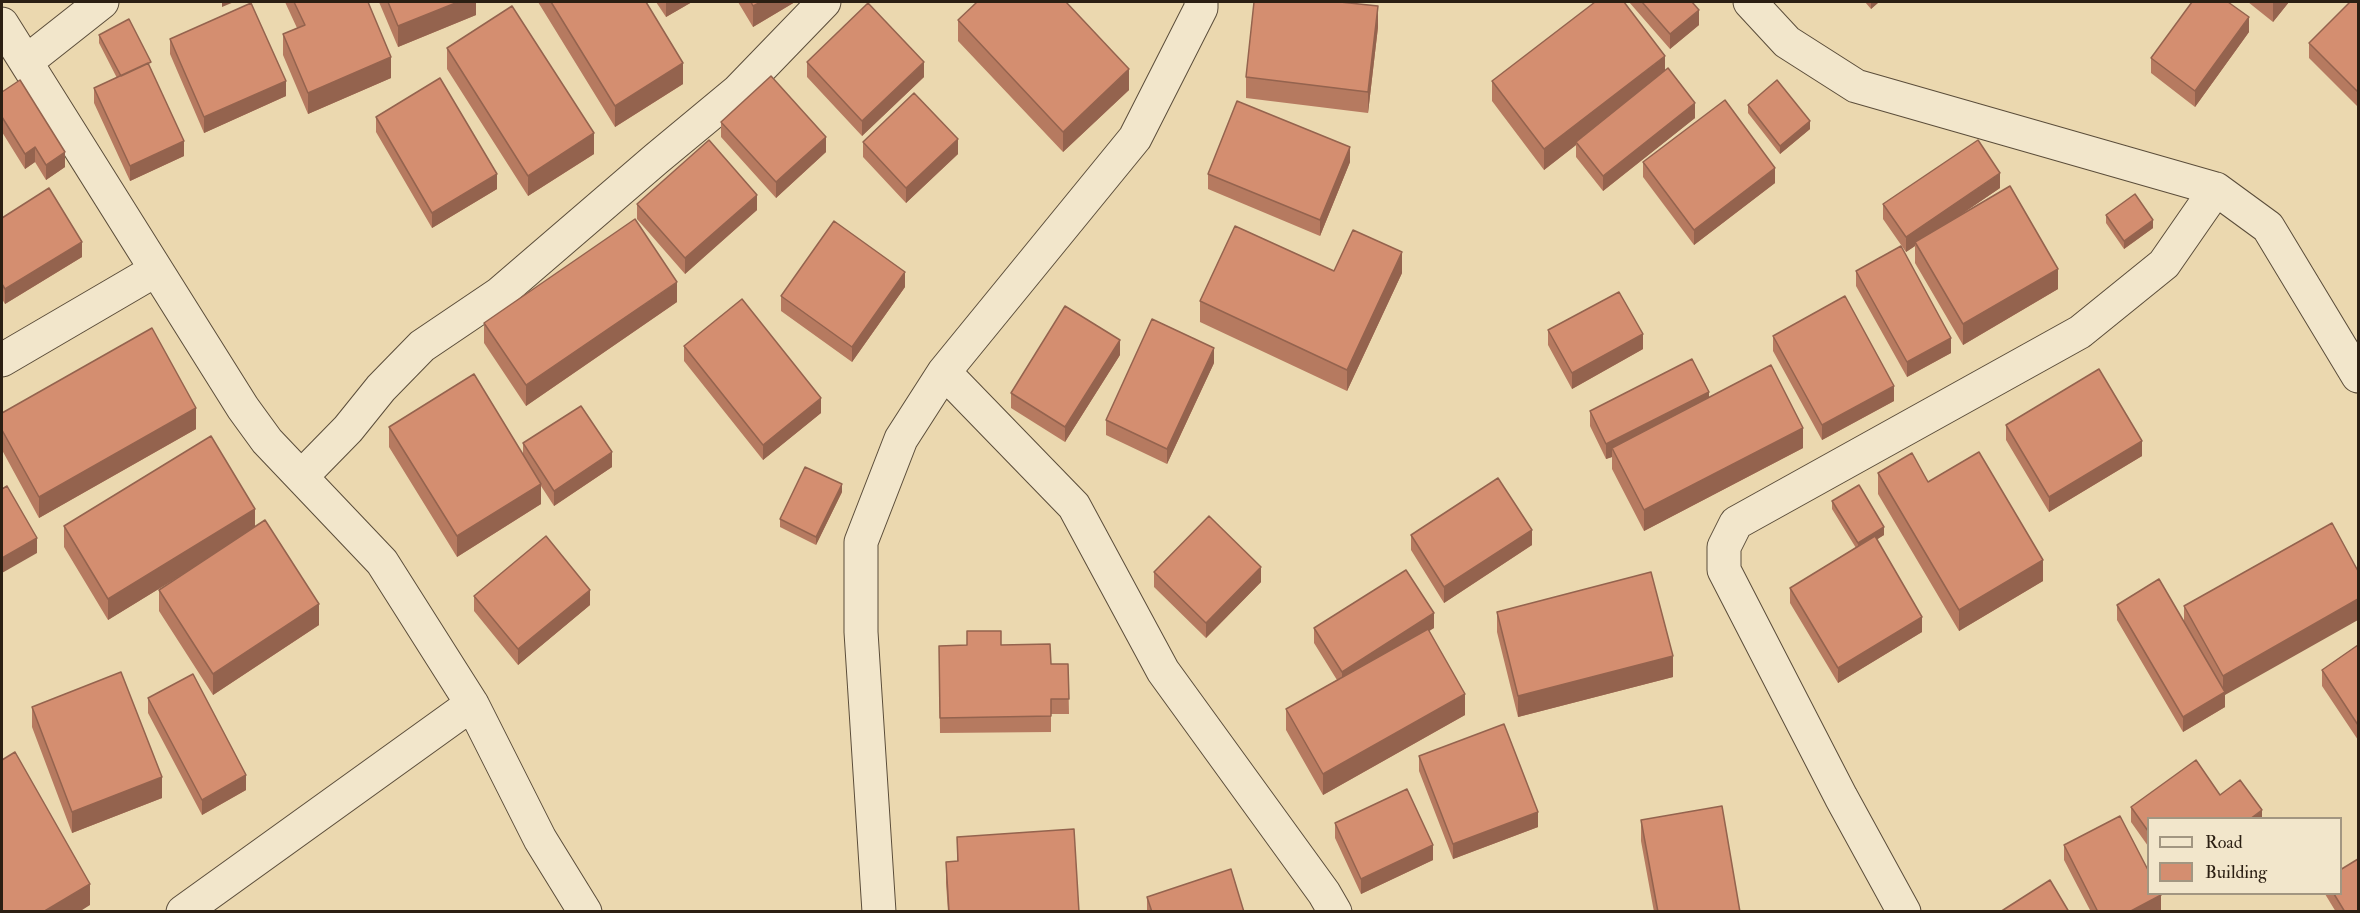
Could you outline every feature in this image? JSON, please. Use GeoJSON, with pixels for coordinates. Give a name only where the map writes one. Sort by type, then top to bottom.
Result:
{"type":"FeatureCollection","features":[{"type":"Feature","properties":{"kind":"street"},"geometry":{"type":"LineString","coordinates":[[27,62],[102,2]]}},
{"type":"Feature","properties":{"kind":"street"},"geometry":{"type":"LineString","coordinates":[[302,476],[422,346],[499,294],[738,91],[824,2]]}},
{"type":"Feature","properties":{"kind":"street"},"geometry":{"type":"LineString","coordinates":[[879,912],[861,632],[861,542],[901,439],[944,372],[1135,138],[1202,2]]}},
{"type":"Feature","properties":{"kind":"street"},"geometry":{"type":"LineString","coordinates":[[1750,2],[1787,42],[1856,86],[2216,189],[2268,227],[2358,376]]}},
{"type":"Feature","properties":{"kind":"street"},"geometry":{"type":"LineString","coordinates":[[2,24],[243,408],[267,441],[382,562],[472,704],[540,839],[585,912]]}},
{"type":"Feature","properties":{"kind":"street"},"geometry":{"type":"LineString","coordinates":[[1904,912],[1841,797],[1724,570],[1724,547],[1736,523],[2079,332],[2164,264],[2216,189]]}},
{"type":"Feature","properties":{"kind":"street"},"geometry":{"type":"LineString","coordinates":[[2,360],[156,270]]}},
{"type":"Feature","properties":{"kind":"street"},"geometry":{"type":"LineString","coordinates":[[944,372],[1074,506],[1163,671],[1324,893],[1335,912]]}},
{"type":"Feature","properties":{"kind":"street"},"geometry":{"type":"LineString","coordinates":[[183,912],[472,704]]}},
{"type":"Feature","properties":{"kind":"building"},"geometry":{"type":"Polygon","coordinates":[[[294,2],[368,2],[391,57],[308,93],[283,34],[305,25],[294,2]]]}},
{"type":"Feature","properties":{"kind":"building"},"geometry":{"type":"Polygon","coordinates":[[[388,2],[458,2],[398,26],[388,2]]]}},
{"type":"Feature","properties":{"kind":"building"},"geometry":{"type":"Polygon","coordinates":[[[551,2],[646,2],[683,63],[615,106],[551,2]]]}},
{"type":"Feature","properties":{"kind":"building"},"geometry":{"type":"Polygon","coordinates":[[[977,2],[1066,2],[1129,69],[1063,132],[958,20],[977,2]]]}},
{"type":"Feature","properties":{"kind":"building"},"geometry":{"type":"Polygon","coordinates":[[[1254,2],[1340,2],[1378,6],[1368,92],[1246,77],[1254,2]]]}},
{"type":"Feature","properties":{"kind":"building"},"geometry":{"type":"Polygon","coordinates":[[[1595,2],[1624,2],[1665,56],[1544,149],[1492,81],[1595,2]]]}},
{"type":"Feature","properties":{"kind":"building"},"geometry":{"type":"Polygon","coordinates":[[[1642,2],[1692,2],[1699,10],[1670,34],[1642,2]]]}},
{"type":"Feature","properties":{"kind":"building"},"geometry":{"type":"Polygon","coordinates":[[[2192,2],[2228,2],[2249,17],[2195,91],[2151,58],[2192,2]]]}},
{"type":"Feature","properties":{"kind":"building"},"geometry":{"type":"Polygon","coordinates":[[[2350,2],[2358,2],[2358,92],[2309,43],[2350,2]]]}},
{"type":"Feature","properties":{"kind":"building"},"geometry":{"type":"Polygon","coordinates":[[[251,3],[286,81],[204,117],[170,39],[251,3]]]}},
{"type":"Feature","properties":{"kind":"building"},"geometry":{"type":"Polygon","coordinates":[[[868,3],[924,62],[862,121],[807,62],[868,3]]]}},
{"type":"Feature","properties":{"kind":"building"},"geometry":{"type":"Polygon","coordinates":[[[512,6],[594,133],[528,176],[447,48],[512,6]]]}},
{"type":"Feature","properties":{"kind":"building"},"geometry":{"type":"Polygon","coordinates":[[[129,19],[151,62],[121,76],[99,35],[129,19]]]}},
{"type":"Feature","properties":{"kind":"building"},"geometry":{"type":"Polygon","coordinates":[[[148,63],[184,141],[130,166],[94,88],[148,63]]]}},
{"type":"Feature","properties":{"kind":"building"},"geometry":{"type":"Polygon","coordinates":[[[1668,68],[1695,103],[1603,176],[1576,142],[1668,68]]]}},
{"type":"Feature","properties":{"kind":"building"},"geometry":{"type":"Polygon","coordinates":[[[771,76],[826,137],[776,182],[721,122],[771,76]]]}},
{"type":"Feature","properties":{"kind":"building"},"geometry":{"type":"Polygon","coordinates":[[[440,78],[497,174],[432,213],[376,117],[440,78]]]}},
{"type":"Feature","properties":{"kind":"building"},"geometry":{"type":"Polygon","coordinates":[[[20,80],[65,152],[46,165],[35,147],[25,154],[2,117],[2,92],[20,80]]]}},
{"type":"Feature","properties":{"kind":"building"},"geometry":{"type":"Polygon","coordinates":[[[1777,80],[1810,121],[1780,146],[1748,105],[1777,80]]]}},
{"type":"Feature","properties":{"kind":"building"},"geometry":{"type":"Polygon","coordinates":[[[914,93],[958,139],[906,188],[863,142],[914,93]]]}},
{"type":"Feature","properties":{"kind":"building"},"geometry":{"type":"Polygon","coordinates":[[[1725,100],[1775,168],[1694,230],[1643,162],[1725,100]]]}},
{"type":"Feature","properties":{"kind":"building"},"geometry":{"type":"Polygon","coordinates":[[[1237,101],[1350,147],[1320,220],[1208,174],[1237,101]]]}},
{"type":"Feature","properties":{"kind":"building"},"geometry":{"type":"Polygon","coordinates":[[[709,140],[757,195],[685,258],[637,204],[709,140]]]}},
{"type":"Feature","properties":{"kind":"building"},"geometry":{"type":"Polygon","coordinates":[[[1978,140],[2000,173],[1906,237],[1883,204],[1978,140]]]}},
{"type":"Feature","properties":{"kind":"building"},"geometry":{"type":"Polygon","coordinates":[[[2010,186],[2058,269],[1963,324],[1915,242],[2010,186]]]}},
{"type":"Feature","properties":{"kind":"building"},"geometry":{"type":"Polygon","coordinates":[[[49,188],[82,242],[5,289],[2,284],[2,218],[49,188]]]}},
{"type":"Feature","properties":{"kind":"building"},"geometry":{"type":"Polygon","coordinates":[[[2135,194],[2153,220],[2124,241],[2106,215],[2135,194]]]}},
{"type":"Feature","properties":{"kind":"building"},"geometry":{"type":"Polygon","coordinates":[[[635,219],[677,282],[526,385],[484,323],[635,219]]]}},
{"type":"Feature","properties":{"kind":"building"},"geometry":{"type":"Polygon","coordinates":[[[834,221],[905,272],[852,347],[781,296],[834,221]]]}},
{"type":"Feature","properties":{"kind":"building"},"geometry":{"type":"Polygon","coordinates":[[[1235,226],[1334,271],[1353,230],[1402,252],[1347,370],[1200,301],[1235,226]]]}},
{"type":"Feature","properties":{"kind":"building"},"geometry":{"type":"Polygon","coordinates":[[[1901,246],[1951,338],[1907,362],[1856,271],[1901,246]]]}},
{"type":"Feature","properties":{"kind":"building"},"geometry":{"type":"Polygon","coordinates":[[[1619,292],[1643,334],[1572,373],[1548,330],[1619,292]]]}},
{"type":"Feature","properties":{"kind":"building"},"geometry":{"type":"Polygon","coordinates":[[[1845,296],[1894,386],[1822,425],[1773,336],[1845,296]]]}},
{"type":"Feature","properties":{"kind":"building"},"geometry":{"type":"Polygon","coordinates":[[[742,299],[821,398],[763,445],[684,346],[742,299]]]}},
{"type":"Feature","properties":{"kind":"building"},"geometry":{"type":"Polygon","coordinates":[[[1065,306],[1120,340],[1065,427],[1011,393],[1065,306]]]}},
{"type":"Feature","properties":{"kind":"building"},"geometry":{"type":"Polygon","coordinates":[[[1152,319],[1214,348],[1167,449],[1106,420],[1152,319]]]}},
{"type":"Feature","properties":{"kind":"building"},"geometry":{"type":"Polygon","coordinates":[[[152,328],[196,408],[39,497],[2,430],[2,413],[152,328]]]}},
{"type":"Feature","properties":{"kind":"building"},"geometry":{"type":"Polygon","coordinates":[[[1692,359],[1709,392],[1606,444],[1590,411],[1692,359]]]}},
{"type":"Feature","properties":{"kind":"building"},"geometry":{"type":"Polygon","coordinates":[[[1771,365],[1803,428],[1644,510],[1612,448],[1771,365]]]}},
{"type":"Feature","properties":{"kind":"building"},"geometry":{"type":"Polygon","coordinates":[[[2099,369],[2142,441],[2049,497],[2006,425],[2099,369]]]}},
{"type":"Feature","properties":{"kind":"building"},"geometry":{"type":"Polygon","coordinates":[[[474,374],[541,484],[457,536],[389,427],[474,374]]]}},
{"type":"Feature","properties":{"kind":"building"},"geometry":{"type":"Polygon","coordinates":[[[581,406],[612,452],[554,491],[523,443],[581,406]]]}},
{"type":"Feature","properties":{"kind":"building"},"geometry":{"type":"Polygon","coordinates":[[[211,436],[255,509],[108,599],[64,526],[211,436]]]}},
{"type":"Feature","properties":{"kind":"building"},"geometry":{"type":"Polygon","coordinates":[[[1979,452],[2043,560],[1959,610],[1878,473],[1912,453],[1928,482],[1979,452]]]}},
{"type":"Feature","properties":{"kind":"building"},"geometry":{"type":"Polygon","coordinates":[[[805,467],[842,484],[816,537],[780,519],[805,467]]]}},
{"type":"Feature","properties":{"kind":"building"},"geometry":{"type":"Polygon","coordinates":[[[1498,478],[1532,530],[1444,587],[1411,535],[1498,478]]]}},
{"type":"Feature","properties":{"kind":"building"},"geometry":{"type":"Polygon","coordinates":[[[1859,485],[1884,527],[1858,543],[1832,501],[1859,485]]]}},
{"type":"Feature","properties":{"kind":"building"},"geometry":{"type":"Polygon","coordinates":[[[7,486],[37,538],[2,558],[2,489],[7,486]]]}},
{"type":"Feature","properties":{"kind":"building"},"geometry":{"type":"Polygon","coordinates":[[[1209,516],[1261,567],[1206,623],[1154,572],[1209,516]]]}},
{"type":"Feature","properties":{"kind":"building"},"geometry":{"type":"Polygon","coordinates":[[[265,520],[319,604],[213,674],[159,590],[265,520]]]}},
{"type":"Feature","properties":{"kind":"building"},"geometry":{"type":"Polygon","coordinates":[[[2332,523],[2358,571],[2358,599],[2223,676],[2184,606],[2332,523]]]}},
{"type":"Feature","properties":{"kind":"building"},"geometry":{"type":"Polygon","coordinates":[[[546,536],[590,590],[518,649],[474,596],[546,536]]]}},
{"type":"Feature","properties":{"kind":"building"},"geometry":{"type":"Polygon","coordinates":[[[1875,536],[1922,617],[1838,668],[1790,588],[1875,536]]]}},
{"type":"Feature","properties":{"kind":"building"},"geometry":{"type":"Polygon","coordinates":[[[1406,570],[1434,613],[1342,672],[1314,628],[1406,570]]]}},
{"type":"Feature","properties":{"kind":"building"},"geometry":{"type":"Polygon","coordinates":[[[1651,572],[1673,656],[1518,696],[1497,612],[1651,572]]]}},
{"type":"Feature","properties":{"kind":"building"},"geometry":{"type":"Polygon","coordinates":[[[2159,579],[2225,692],[2183,717],[2117,605],[2159,579]]]}},
{"type":"Feature","properties":{"kind":"building"},"geometry":{"type":"Polygon","coordinates":[[[1428,629],[1465,694],[1323,774],[1286,709],[1428,629]]]}},
{"type":"Feature","properties":{"kind":"building"},"geometry":{"type":"Polygon","coordinates":[[[967,631],[1001,631],[1001,645],[1050,644],[1051,664],[1068,664],[1069,699],[1051,699],[1051,716],[940,718],[939,646],[967,645],[967,631]]]}},
{"type":"Feature","properties":{"kind":"building"},"geometry":{"type":"Polygon","coordinates":[[[2358,645],[2358,725],[2322,670],[2358,645]]]}},
{"type":"Feature","properties":{"kind":"building"},"geometry":{"type":"Polygon","coordinates":[[[121,672],[162,777],[72,812],[32,707],[121,672]]]}},
{"type":"Feature","properties":{"kind":"building"},"geometry":{"type":"Polygon","coordinates":[[[193,674],[246,775],[202,800],[148,698],[193,674]]]}},
{"type":"Feature","properties":{"kind":"building"},"geometry":{"type":"Polygon","coordinates":[[[1504,724],[1538,812],[1453,844],[1419,756],[1504,724]]]}},
{"type":"Feature","properties":{"kind":"building"},"geometry":{"type":"Polygon","coordinates":[[[15,752],[90,884],[43,912],[3,912],[2,909],[2,760],[15,752]]]}},
{"type":"Feature","properties":{"kind":"building"},"geometry":{"type":"Polygon","coordinates":[[[2196,760],[2220,795],[2240,780],[2262,810],[2253,817],[2147,817],[2147,830],[2131,807],[2196,760]]]}},
{"type":"Feature","properties":{"kind":"building"},"geometry":{"type":"Polygon","coordinates":[[[1407,789],[1433,845],[1361,879],[1335,823],[1407,789]]]}},
{"type":"Feature","properties":{"kind":"building"},"geometry":{"type":"Polygon","coordinates":[[[1722,806],[1740,912],[1658,912],[1641,820],[1722,806]]]}},
{"type":"Feature","properties":{"kind":"building"},"geometry":{"type":"Polygon","coordinates":[[[2120,816],[2147,868],[2147,895],[2161,895],[2129,912],[2098,912],[2064,845],[2120,816]]]}},
{"type":"Feature","properties":{"kind":"building"},"geometry":{"type":"Polygon","coordinates":[[[1074,829],[1079,912],[949,912],[946,862],[958,861],[957,837],[1074,829]]]}},
{"type":"Feature","properties":{"kind":"building"},"geometry":{"type":"Polygon","coordinates":[[[2358,859],[2358,912],[2345,912],[2335,895],[2342,895],[2342,869],[2358,859]]]}},
{"type":"Feature","properties":{"kind":"building"},"geometry":{"type":"Polygon","coordinates":[[[1231,869],[1244,912],[1152,912],[1147,897],[1231,869]]]}},
{"type":"Feature","properties":{"kind":"building"},"geometry":{"type":"Polygon","coordinates":[[[2050,880],[2069,912],[2000,912],[2050,880]]]}}]}
